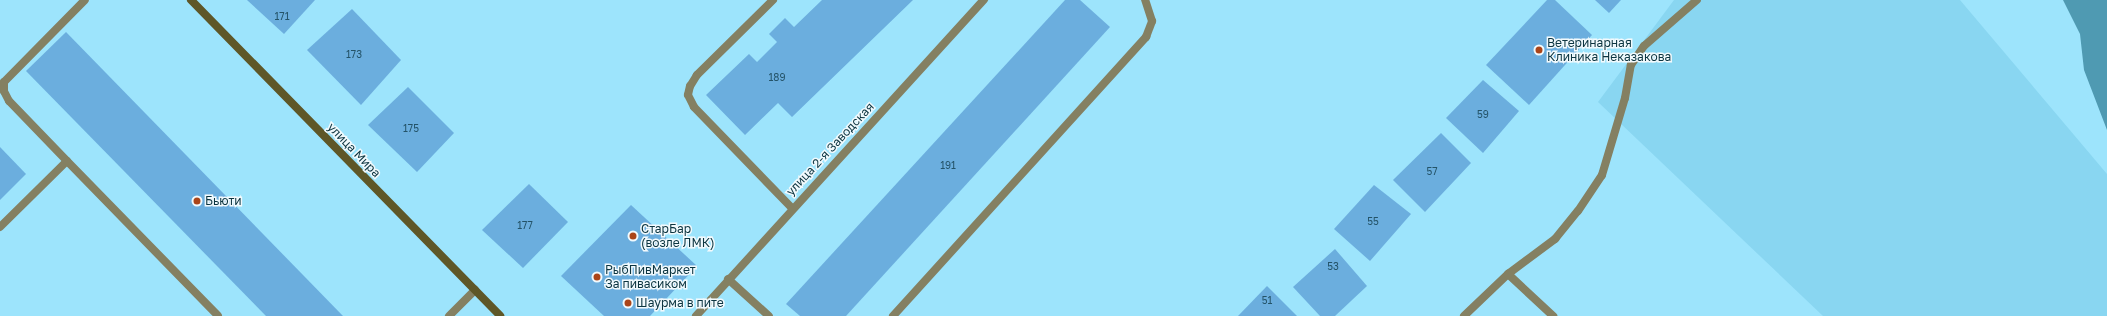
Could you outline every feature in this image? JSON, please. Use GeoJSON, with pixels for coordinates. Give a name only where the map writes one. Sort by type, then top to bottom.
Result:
{"type":"FeatureCollection","features":[{"type":"Feature","properties":{"kind":"street"},"geometry":{"type":"LineString","coordinates":[[85,0],[13,70],[3,86],[12,106],[218,316]]}},
{"type":"Feature","properties":{"kind":"street","name":"улица Мира"},"geometry":{"type":"LineString","coordinates":[[191,0],[500,316]]}},
{"type":"Feature","properties":{"kind":"street"},"geometry":{"type":"LineString","coordinates":[[773,0],[697,75],[690,86],[688,95],[694,107],[792,208]]}},
{"type":"Feature","properties":{"kind":"street","name":"улица 2-я Заводская"},"geometry":{"type":"LineString","coordinates":[[696,316],[792,208],[984,0]]}},
{"type":"Feature","properties":{"kind":"street"},"geometry":{"type":"LineString","coordinates":[[893,316],[1146,37],[1152,21],[1145,0]]}},
{"type":"Feature","properties":{"kind":"street"},"geometry":{"type":"LineString","coordinates":[[1464,316],[1508,274],[1555,239],[1578,211],[1602,174],[1624,98],[1628,74],[1633,61],[1644,46],[1697,0]]}},
{"type":"Feature","properties":{"kind":"street"},"geometry":{"type":"LineString","coordinates":[[0,227],[67,161]]}},
{"type":"Feature","properties":{"kind":"street"},"geometry":{"type":"LineString","coordinates":[[1508,274],[1553,316]]}},
{"type":"Feature","properties":{"kind":"street"},"geometry":{"type":"LineString","coordinates":[[728,279],[769,316]]}},
{"type":"Feature","properties":{"kind":"street"},"geometry":{"type":"LineString","coordinates":[[449,316],[475,290]]}},
{"type":"Feature","properties":{"kind":"shaded area"},"geometry":{"type":"Polygon","coordinates":[[[1674,0],[1960,0],[2107,174],[2107,316],[1823,316],[1598,102],[1674,0]]]}},
{"type":"Feature","properties":{"kind":"shaded area"},"geometry":{"type":"Polygon","coordinates":[[[2063,0],[2107,0],[2107,130],[2084,70],[2080,34],[2063,0]]]}},
{"type":"Feature","properties":{"kind":"building"},"geometry":{"type":"Polygon","coordinates":[[[247,0],[315,0],[284,34],[247,0]]]}},
{"type":"Feature","properties":{"kind":"building"},"geometry":{"type":"Polygon","coordinates":[[[822,0],[913,0],[792,117],[778,103],[745,135],[706,95],[749,54],[757,62],[777,42],[769,34],[785,18],[794,27],[822,0]]]}},
{"type":"Feature","properties":{"kind":"building"},"geometry":{"type":"Polygon","coordinates":[[[1065,0],[1080,0],[1110,27],[846,316],[800,316],[786,304],[1065,0]]]}},
{"type":"Feature","properties":{"kind":"building","name":"Ветеринарная Клиника Неказакова"},"geometry":{"type":"Polygon","coordinates":[[[1547,0],[1555,0],[1592,35],[1529,105],[1486,65],[1547,0]]]}},
{"type":"Feature","properties":{"kind":"building"},"geometry":{"type":"Polygon","coordinates":[[[1595,0],[1621,0],[1609,13],[1595,0]]]}},
{"type":"Feature","properties":{"kind":"building"},"geometry":{"type":"Polygon","coordinates":[[[352,9],[401,60],[361,105],[307,50],[352,9]]]}},
{"type":"Feature","properties":{"kind":"building"},"geometry":{"type":"Polygon","coordinates":[[[66,32],[343,316],[266,316],[26,71],[66,32]]]}},
{"type":"Feature","properties":{"kind":"building"},"geometry":{"type":"Polygon","coordinates":[[[1483,80],[1519,111],[1483,153],[1446,118],[1483,80]]]}},
{"type":"Feature","properties":{"kind":"building"},"geometry":{"type":"Polygon","coordinates":[[[408,87],[454,133],[417,172],[368,125],[408,87]]]}},
{"type":"Feature","properties":{"kind":"building"},"geometry":{"type":"Polygon","coordinates":[[[1441,133],[1471,163],[1425,212],[1393,180],[1441,133]]]}},
{"type":"Feature","properties":{"kind":"building"},"geometry":{"type":"Polygon","coordinates":[[[0,147],[26,174],[0,200],[0,147]]]}},
{"type":"Feature","properties":{"kind":"building"},"geometry":{"type":"Polygon","coordinates":[[[529,184],[568,222],[523,268],[482,230],[529,184]]]}},
{"type":"Feature","properties":{"kind":"building"},"geometry":{"type":"Polygon","coordinates":[[[1374,185],[1411,214],[1370,261],[1334,229],[1374,185]]]}},
{"type":"Feature","properties":{"kind":"building","name":"СтарБар (возле ЛМК)"},"geometry":{"type":"Polygon","coordinates":[[[631,205],[697,266],[650,316],[604,316],[561,276],[631,205]]]}},
{"type":"Feature","properties":{"kind":"building"},"geometry":{"type":"Polygon","coordinates":[[[1335,249],[1367,286],[1335,316],[1320,316],[1293,287],[1335,249]]]}},
{"type":"Feature","properties":{"kind":"building"},"geometry":{"type":"Polygon","coordinates":[[[1267,286],[1297,316],[1238,316],[1267,286]]]}},
{"type":"Feature","properties":{"kind":"place","name":"Ветеринарная Клиника Неказакова"},"geometry":{"type":"Point","coordinates":[1539,50]}},
{"type":"Feature","properties":{"kind":"place","name":"Бьюти"},"geometry":{"type":"Point","coordinates":[197,201]}},
{"type":"Feature","properties":{"kind":"place","name":"СтарБар (возле ЛМК)"},"geometry":{"type":"Point","coordinates":[633,236]}},
{"type":"Feature","properties":{"kind":"place","name":"РыбПивМаркет За пивасиком"},"geometry":{"type":"Point","coordinates":[597,277]}},
{"type":"Feature","properties":{"kind":"place","name":"Шаурма в пите"},"geometry":{"type":"Point","coordinates":[628,303]}}]}
